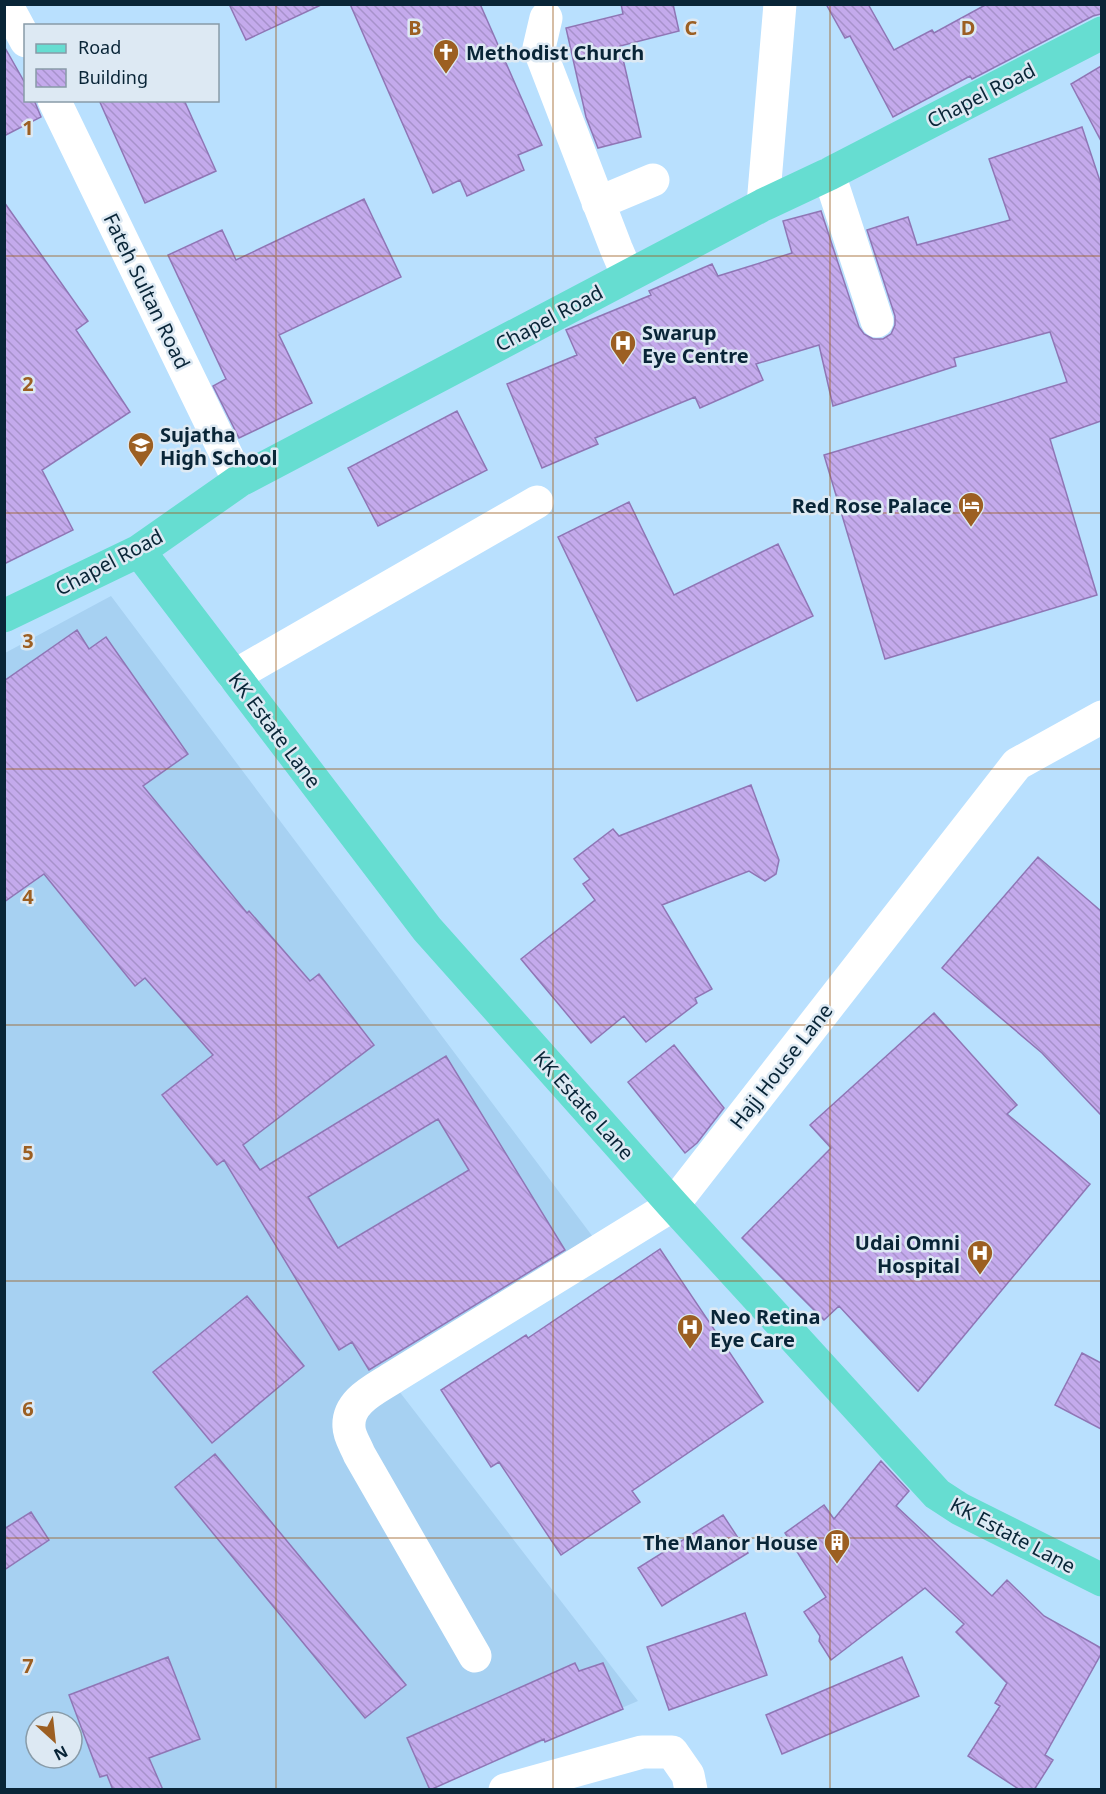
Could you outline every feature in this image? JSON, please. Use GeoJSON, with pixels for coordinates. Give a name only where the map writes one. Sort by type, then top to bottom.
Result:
{"type":"FeatureCollection","features":[{"type":"Feature","properties":{"kind":"main road","name":"Chapel Road"},"geometry":{"type":"LineString","coordinates":[[4,616],[139,551],[239,481],[763,205],[829,174],[1101,33]]}},
{"type":"Feature","properties":{"kind":"main road","name":"KK Estate Lane"},"geometry":{"type":"LineString","coordinates":[[139,551],[427,929],[673,1205],[937,1494],[960,1509],[1101,1580]]}},
{"type":"Feature","properties":{"kind":"street"},"geometry":{"type":"LineString","coordinates":[[6,4],[24,37]]}},
{"type":"Feature","properties":{"kind":"street"},"geometry":{"type":"LineString","coordinates":[[763,205],[780,4]]}},
{"type":"Feature","properties":{"kind":"street"},"geometry":{"type":"LineString","coordinates":[[546,18],[539,48],[628,276]]}},
{"type":"Feature","properties":{"kind":"street","name":"Fateh Sultan Road"},"geometry":{"type":"LineString","coordinates":[[55,102],[239,481]]}},
{"type":"Feature","properties":{"kind":"street"},"geometry":{"type":"LineString","coordinates":[[829,174],[877,321]]}},
{"type":"Feature","properties":{"kind":"street"},"geometry":{"type":"LineString","coordinates":[[598,203],[653,180]]}},
{"type":"Feature","properties":{"kind":"street"},"geometry":{"type":"LineString","coordinates":[[234,676],[537,502]]}},
{"type":"Feature","properties":{"kind":"street","name":"Hajj House Lane"},"geometry":{"type":"LineString","coordinates":[[475,1656],[359,1454],[348,1429],[351,1410],[365,1396],[414,1364],[673,1205],[1017,764],[1101,717]]}},
{"type":"Feature","properties":{"kind":"street"},"geometry":{"type":"LineString","coordinates":[[505,1790],[642,1752],[672,1752],[688,1775],[691,1790]]}},
{"type":"Feature","properties":{"kind":"shaded area"},"geometry":{"type":"Polygon","coordinates":[[[111,596],[599,1245],[392,1382],[638,1701],[431,1789],[5,1790],[5,653],[111,596]]]}},
{"type":"Feature","properties":{"kind":"building"},"geometry":{"type":"Polygon","coordinates":[[[229,4],[323,4],[246,40],[229,4]]]}},
{"type":"Feature","properties":{"kind":"building","name":"Methodist Church"},"geometry":{"type":"Polygon","coordinates":[[[350,4],[480,4],[542,145],[518,155],[524,170],[467,196],[460,180],[433,193],[350,4]]]}},
{"type":"Feature","properties":{"kind":"building"},"geometry":{"type":"Polygon","coordinates":[[[621,4],[673,4],[679,31],[620,46],[641,137],[598,148],[586,117],[566,28],[623,14],[621,4]]]}},
{"type":"Feature","properties":{"kind":"building"},"geometry":{"type":"Polygon","coordinates":[[[826,4],[868,4],[894,50],[932,30],[934,33],[987,4],[1101,4],[1101,14],[1093,16],[972,79],[970,76],[893,117],[850,36],[845,38],[826,4]]]}},
{"type":"Feature","properties":{"kind":"building"},"geometry":{"type":"Polygon","coordinates":[[[4,46],[24,81],[24,102],[35,102],[41,117],[4,136],[4,46]]]}},
{"type":"Feature","properties":{"kind":"building"},"geometry":{"type":"Polygon","coordinates":[[[1101,66],[1101,141],[1071,84],[1101,66]]]}},
{"type":"Feature","properties":{"kind":"building"},"geometry":{"type":"Polygon","coordinates":[[[100,102],[185,102],[216,171],[145,203],[100,102]]]}},
{"type":"Feature","properties":{"kind":"building"},"geometry":{"type":"Polygon","coordinates":[[[1082,127],[1101,184],[1101,421],[1050,439],[1097,595],[885,659],[824,455],[1067,382],[1050,332],[954,358],[956,366],[833,406],[819,345],[756,364],[763,380],[700,408],[695,397],[595,438],[598,444],[542,468],[507,384],[577,355],[566,330],[651,295],[649,291],[712,264],[718,276],[792,253],[783,221],[821,211],[859,327],[864,334],[873,339],[883,339],[891,334],[895,325],[895,316],[867,230],[908,217],[917,245],[1010,220],[989,159],[1082,127]]]}},
{"type":"Feature","properties":{"kind":"building"},"geometry":{"type":"Polygon","coordinates":[[[364,199],[401,277],[279,335],[312,403],[239,438],[213,386],[226,379],[168,255],[222,230],[236,260],[364,199]]]}},
{"type":"Feature","properties":{"kind":"building"},"geometry":{"type":"Polygon","coordinates":[[[4,202],[88,321],[76,330],[130,412],[42,470],[73,530],[4,564],[4,202]]]}},
{"type":"Feature","properties":{"kind":"building"},"geometry":{"type":"Polygon","coordinates":[[[457,411],[487,470],[378,526],[348,468],[457,411]]]}},
{"type":"Feature","properties":{"kind":"building"},"geometry":{"type":"Polygon","coordinates":[[[629,502],[674,595],[778,544],[813,616],[637,701],[558,537],[629,502]]]}},
{"type":"Feature","properties":{"kind":"building"},"geometry":{"type":"Polygon","coordinates":[[[77,630],[89,649],[106,637],[188,754],[143,786],[247,913],[249,911],[310,981],[319,974],[374,1045],[243,1145],[260,1170],[446,1056],[565,1250],[369,1370],[352,1342],[339,1350],[224,1160],[217,1165],[162,1095],[213,1055],[145,978],[135,986],[44,874],[4,902],[4,681],[77,630]],[[438,1119],[308,1197],[338,1248],[469,1170],[438,1119]]]}},
{"type":"Feature","properties":{"kind":"building"},"geometry":{"type":"Polygon","coordinates":[[[751,785],[779,860],[776,874],[765,881],[749,871],[662,905],[712,989],[695,998],[697,1003],[646,1042],[624,1016],[591,1043],[521,959],[595,900],[583,884],[590,879],[574,859],[613,829],[619,836],[751,785]]]}},
{"type":"Feature","properties":{"kind":"building"},"geometry":{"type":"Polygon","coordinates":[[[1038,857],[1101,911],[1101,1115],[1042,1053],[942,968],[1038,857]]]}},
{"type":"Feature","properties":{"kind":"building"},"geometry":{"type":"Polygon","coordinates":[[[934,1013],[1017,1105],[1007,1114],[1090,1184],[918,1391],[839,1306],[824,1320],[742,1238],[831,1148],[810,1125],[934,1013]]]}},
{"type":"Feature","properties":{"kind":"building"},"geometry":{"type":"Polygon","coordinates":[[[674,1045],[724,1108],[697,1143],[685,1153],[628,1082],[674,1045]]]}},
{"type":"Feature","properties":{"kind":"building"},"geometry":{"type":"Polygon","coordinates":[[[660,1249],[763,1402],[632,1491],[640,1502],[561,1555],[499,1462],[491,1467],[441,1390],[526,1335],[528,1338],[660,1249]]]}},
{"type":"Feature","properties":{"kind":"building"},"geometry":{"type":"Polygon","coordinates":[[[247,1296],[304,1366],[212,1443],[153,1372],[247,1296]]]}},
{"type":"Feature","properties":{"kind":"building"},"geometry":{"type":"Polygon","coordinates":[[[1082,1353],[1101,1363],[1101,1429],[1055,1405],[1082,1353]]]}},
{"type":"Feature","properties":{"kind":"building"},"geometry":{"type":"Polygon","coordinates":[[[215,1454],[406,1685],[365,1718],[175,1487],[215,1454]]]}},
{"type":"Feature","properties":{"kind":"building"},"geometry":{"type":"Polygon","coordinates":[[[881,1461],[909,1491],[896,1506],[992,1596],[1007,1580],[1044,1616],[1101,1648],[1101,1654],[1045,1755],[1053,1760],[1034,1790],[1020,1790],[968,1756],[1000,1706],[995,1703],[1007,1683],[956,1632],[964,1624],[925,1588],[831,1660],[819,1641],[820,1636],[804,1612],[826,1597],[785,1533],[824,1505],[834,1519],[881,1461]]]}},
{"type":"Feature","properties":{"kind":"building"},"geometry":{"type":"Polygon","coordinates":[[[31,1512],[49,1540],[4,1570],[4,1529],[31,1512]]]}},
{"type":"Feature","properties":{"kind":"building"},"geometry":{"type":"Polygon","coordinates":[[[723,1515],[748,1553],[662,1606],[638,1568],[723,1515]]]}},
{"type":"Feature","properties":{"kind":"building"},"geometry":{"type":"Polygon","coordinates":[[[745,1613],[767,1675],[669,1710],[647,1647],[745,1613]]]}},
{"type":"Feature","properties":{"kind":"building"},"geometry":{"type":"Polygon","coordinates":[[[168,1657],[200,1739],[149,1758],[163,1790],[113,1790],[107,1775],[100,1777],[84,1735],[84,1710],[75,1710],[69,1695],[168,1657]]]}},
{"type":"Feature","properties":{"kind":"building"},"geometry":{"type":"Polygon","coordinates":[[[902,1657],[919,1696],[782,1754],[766,1715],[902,1657]]]}},
{"type":"Feature","properties":{"kind":"building"},"geometry":{"type":"Polygon","coordinates":[[[575,1663],[579,1671],[603,1663],[623,1709],[545,1742],[544,1739],[430,1790],[407,1738],[575,1663]]]}},
{"type":"Feature","properties":{"kind":"place","name":"Methodist Church"},"geometry":{"type":"Point","coordinates":[446,75]}},
{"type":"Feature","properties":{"kind":"place","name":"Swarup Eye Centre"},"geometry":{"type":"Point","coordinates":[623,366]}},
{"type":"Feature","properties":{"kind":"place","name":"Sujatha High School"},"geometry":{"type":"Point","coordinates":[141,468]}},
{"type":"Feature","properties":{"kind":"place","name":"Red Rose Palace"},"geometry":{"type":"Point","coordinates":[971,528]}},
{"type":"Feature","properties":{"kind":"place","name":"Udai Omni Hospital"},"geometry":{"type":"Point","coordinates":[980,1276]}},
{"type":"Feature","properties":{"kind":"place","name":"Neo Retina Eye Care"},"geometry":{"type":"Point","coordinates":[690,1350]}},
{"type":"Feature","properties":{"kind":"place","name":"The Manor House"},"geometry":{"type":"Point","coordinates":[837,1565]}}]}
